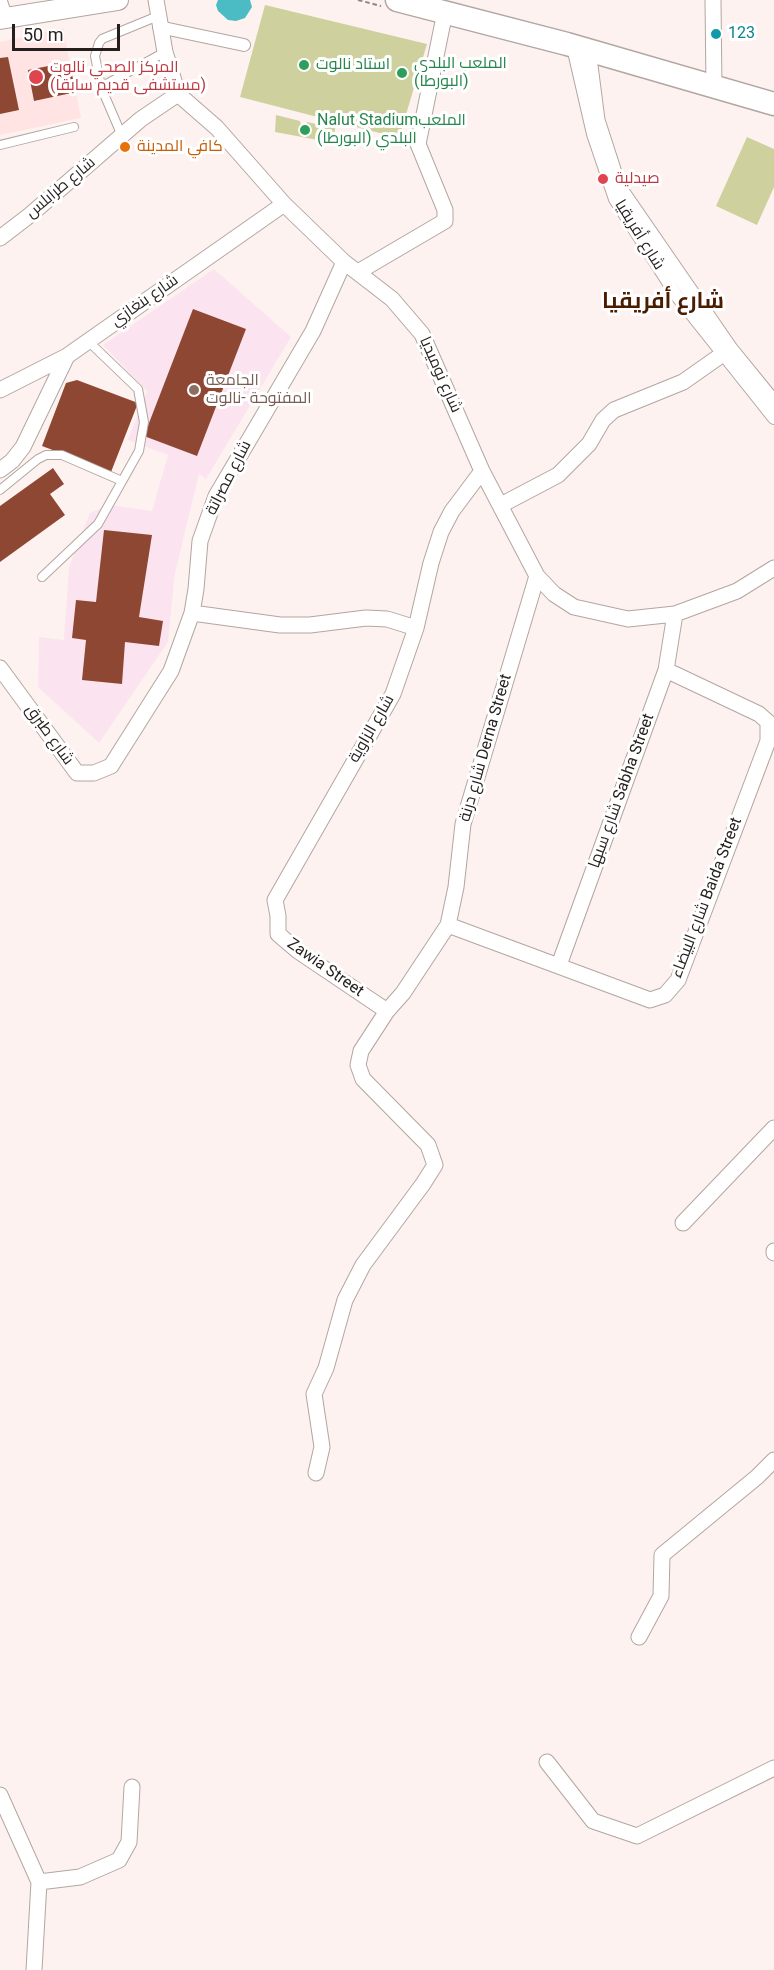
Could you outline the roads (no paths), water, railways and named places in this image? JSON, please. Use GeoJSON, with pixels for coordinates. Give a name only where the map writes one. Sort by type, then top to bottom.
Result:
{"type":"FeatureCollection","features":[{"type":"Feature","properties":{"kind":"main road"},"geometry":{"type":"LineString","coordinates":[[401,0],[581,53],[774,105]]}},
{"type":"Feature","properties":{"kind":"street"},"geometry":{"type":"LineString","coordinates":[[2,13],[118,0]]}},
{"type":"Feature","properties":{"kind":"street"},"geometry":{"type":"LineString","coordinates":[[156,0],[165,52],[178,94]]}},
{"type":"Feature","properties":{"kind":"street"},"geometry":{"type":"LineString","coordinates":[[713,0],[714,87]]}},
{"type":"Feature","properties":{"kind":"street"},"geometry":{"type":"LineString","coordinates":[[358,273],[445,221],[445,210],[418,144],[446,12]]}},
{"type":"Feature","properties":{"kind":"street"},"geometry":{"type":"LineString","coordinates":[[159,21],[244,45]]}},
{"type":"Feature","properties":{"kind":"street","name":"شارع أفريقيا"},"geometry":{"type":"LineString","coordinates":[[581,53],[597,120],[619,188],[726,352],[774,418]]}},
{"type":"Feature","properties":{"kind":"street","name":"شارع نوميديا"},"geometry":{"type":"LineString","coordinates":[[178,94],[217,128],[284,204],[344,262],[392,299],[422,334],[482,471],[537,576],[554,594],[574,607],[628,620],[675,614],[737,591],[774,568]]}},
{"type":"Feature","properties":{"kind":"street","name":"شارع طرابلس"},"geometry":{"type":"LineString","coordinates":[[0,238],[30,216],[141,119],[178,94]]}},
{"type":"Feature","properties":{"kind":"street","name":"شارع بنغازي"},"geometry":{"type":"LineString","coordinates":[[0,390],[66,356],[284,204]]}},
{"type":"Feature","properties":{"kind":"street","name":"شارع مصراتة"},"geometry":{"type":"LineString","coordinates":[[111,766],[171,671],[192,613],[200,541],[216,496],[313,331],[344,262]]}},
{"type":"Feature","properties":{"kind":"street"},"geometry":{"type":"LineString","coordinates":[[501,505],[558,475],[589,444],[603,420],[615,410],[683,382],[726,352]]}},
{"type":"Feature","properties":{"kind":"street","name":"شارع أفريقيا"},"geometry":{"type":"LineString","coordinates":[[726,352],[774,403]]}},
{"type":"Feature","properties":{"kind":"street"},"geometry":{"type":"LineString","coordinates":[[0,470],[12,461],[23,447],[66,356]]}},
{"type":"Feature","properties":{"kind":"street","name":"شارع الزاوية"},"geometry":{"type":"LineString","coordinates":[[278,916],[275,900],[393,694],[416,628],[431,563],[441,532],[452,511],[482,471]]}},
{"type":"Feature","properties":{"kind":"street","name":"شارع درنة Derna Street"},"geometry":{"type":"LineString","coordinates":[[316,1473],[322,1447],[314,1394],[326,1368],[345,1300],[363,1265],[435,1165],[428,1145],[363,1079],[358,1065],[361,1051],[448,925],[456,887],[463,824],[537,576]]}},
{"type":"Feature","properties":{"kind":"street"},"geometry":{"type":"LineString","coordinates":[[192,613],[280,625],[310,625],[366,618],[387,619],[416,628]]}},
{"type":"Feature","properties":{"kind":"street","name":"شارع سبها Sabha Street"},"geometry":{"type":"LineString","coordinates":[[559,965],[666,670],[675,614]]}},
{"type":"Feature","properties":{"kind":"street","name":"شارع طبرق"},"geometry":{"type":"LineString","coordinates":[[0,668],[77,774],[94,773],[111,766]]}},
{"type":"Feature","properties":{"kind":"street","name":"شارع البيضاء Baida Street"},"geometry":{"type":"LineString","coordinates":[[448,925],[650,1000],[665,995],[678,980],[768,741],[771,724],[759,714],[666,670]]}},
{"type":"Feature","properties":{"kind":"street","name":"Zawia Street"},"geometry":{"type":"LineString","coordinates":[[278,916],[278,934],[298,951],[387,1011]]}},
{"type":"Feature","properties":{"kind":"street"},"geometry":{"type":"LineString","coordinates":[[683,1223],[774,1128]]}},
{"type":"Feature","properties":{"kind":"street"},"geometry":{"type":"LineString","coordinates":[[639,1637],[661,1596],[662,1555],[757,1477],[774,1460]]}},
{"type":"Feature","properties":{"kind":"street"},"geometry":{"type":"LineString","coordinates":[[548,1762],[593,1821],[637,1836],[774,1768]]}},
{"type":"Feature","properties":{"kind":"street"},"geometry":{"type":"LineString","coordinates":[[39,1882],[80,1877],[119,1860],[129,1842],[132,1787]]}},
{"type":"Feature","properties":{"kind":"street"},"geometry":{"type":"LineString","coordinates":[[0,1795],[39,1882],[34,1970]]}},
{"type":"Feature","properties":{"kind":"lane"},"geometry":{"type":"LineString","coordinates":[[122,136],[101,87],[95,56],[99,43],[102,39],[159,21]]}},
{"type":"Feature","properties":{"kind":"lane"},"geometry":{"type":"LineString","coordinates":[[101,87],[165,52]]}},
{"type":"Feature","properties":{"kind":"lane"},"geometry":{"type":"LineString","coordinates":[[0,145],[75,127]]}},
{"type":"Feature","properties":{"kind":"lane"},"geometry":{"type":"LineString","coordinates":[[42,577],[98,524],[139,451],[144,422],[138,389],[88,341]]}},
{"type":"Feature","properties":{"kind":"lane"},"geometry":{"type":"LineString","coordinates":[[0,490],[46,455],[62,455],[122,481]]}},
{"type":"Feature","properties":{"kind":"water"},"geometry":{"type":"Polygon","coordinates":[[[218,0],[250,0],[252,7],[245,18],[236,21],[228,20],[218,11],[216,5],[218,0]]]}},
{"type":"Feature","properties":{"kind":"place","name":"123"},"geometry":{"type":"Point","coordinates":[716,34]}},
{"type":"Feature","properties":{"kind":"place","name":"استاد نالوت"},"geometry":{"type":"Point","coordinates":[304,65]}},
{"type":"Feature","properties":{"kind":"place","name":"الملعب البلدي (البورطا)"},"geometry":{"type":"Point","coordinates":[402,73]}},
{"type":"Feature","properties":{"kind":"place","name":"المركز الصحي نالوت (مستشفى قديم سابقا)"},"geometry":{"type":"Point","coordinates":[36,77]}},
{"type":"Feature","properties":{"kind":"place","name":"Nalut Stadiumالملعب البلدي (البورطا)"},"geometry":{"type":"Point","coordinates":[305,130]}},
{"type":"Feature","properties":{"kind":"place","name":"كافي المدينة"},"geometry":{"type":"Point","coordinates":[125,147]}},
{"type":"Feature","properties":{"kind":"place","name":"صيدلية"},"geometry":{"type":"Point","coordinates":[603,179]}},
{"type":"Feature","properties":{"kind":"place","name":"الجامعة المفتوحة -نالوت"},"geometry":{"type":"Point","coordinates":[194,390]}},
{"type":"Feature","properties":{"kind":"district","name":"شارع أفريقيا"},"geometry":{"type":"Point","coordinates":[663,302]}}]}
